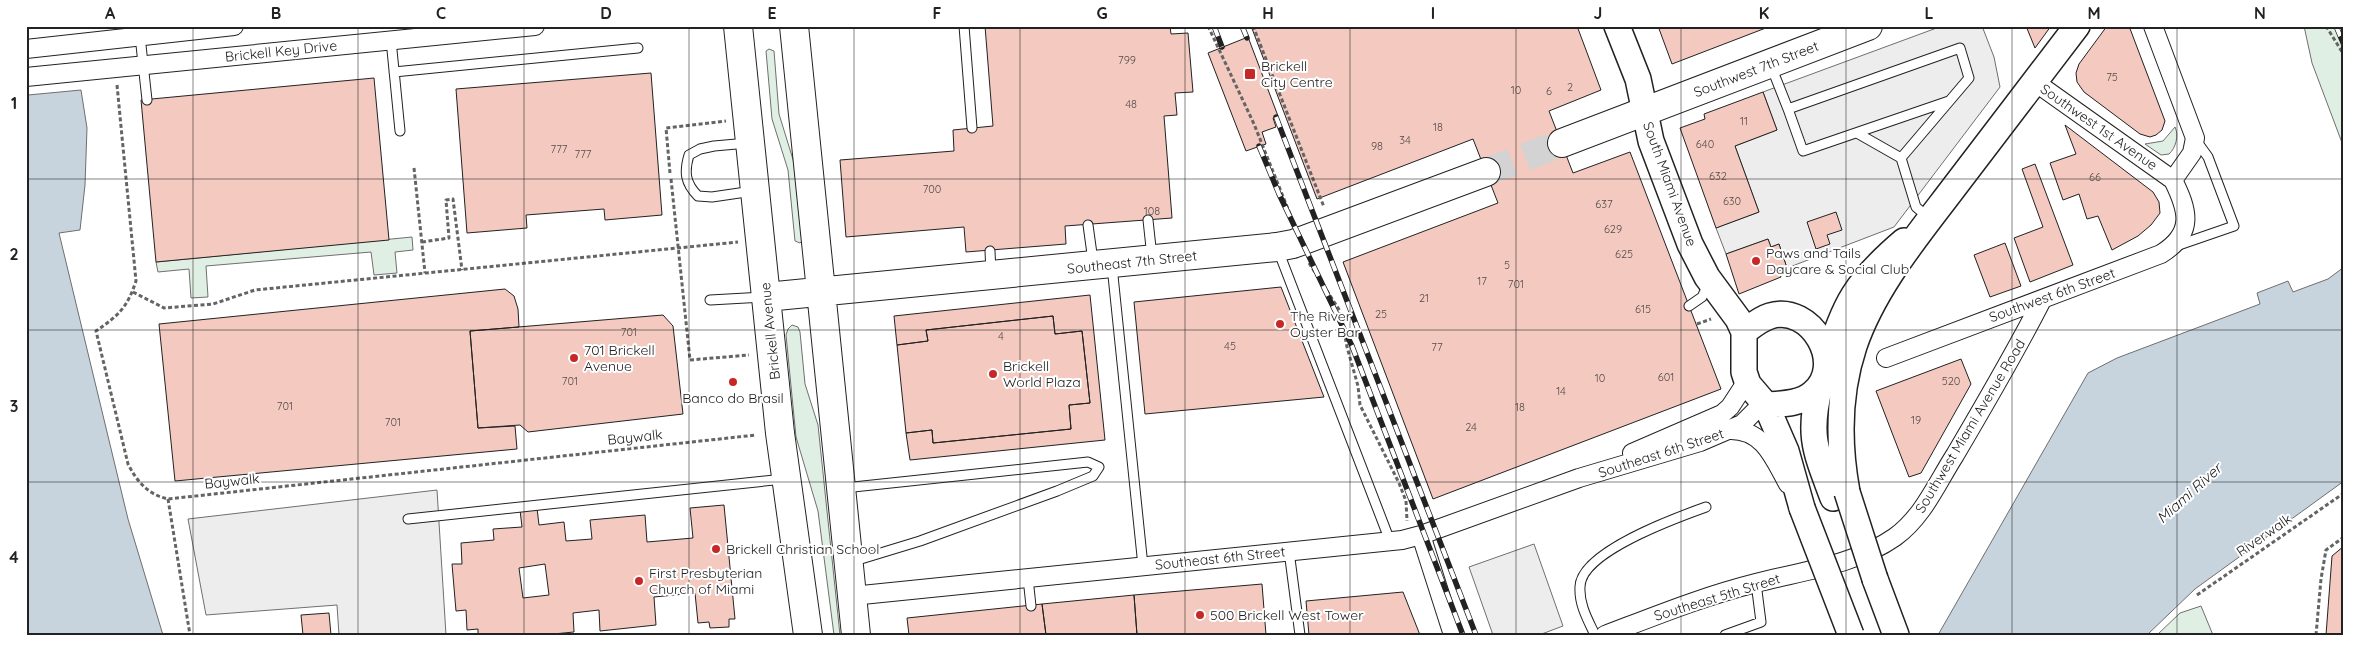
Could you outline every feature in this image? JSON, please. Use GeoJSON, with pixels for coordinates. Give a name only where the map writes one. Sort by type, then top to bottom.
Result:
{"type":"FeatureCollection","features":[{"type":"Feature","properties":{"kind":"main road","name":"Brickell Avenue"},"geometry":{"type":"LineString","coordinates":[[738,26],[786,479],[808,635]]}},
{"type":"Feature","properties":{"kind":"main road"},"geometry":{"type":"LineString","coordinates":[[794,26],[856,635]]}},
{"type":"Feature","properties":{"kind":"main road","name":"South Miami Avenue"},"geometry":{"type":"LineString","coordinates":[[1618,26],[1638,79],[1652,141],[1690,244],[1707,277],[1738,319],[1744,332]]}},
{"type":"Feature","properties":{"kind":"main road","name":"Southwest 7th Street"},"geometry":{"type":"LineString","coordinates":[[1644,111],[1868,26]]}},
{"type":"Feature","properties":{"kind":"main road","name":"Southwest 1st Avenue"},"geometry":{"type":"LineString","coordinates":[[2035,82],[2077,26]]}},
{"type":"Feature","properties":{"kind":"main road"},"geometry":{"type":"LineString","coordinates":[[1896,635],[1875,579],[1842,520],[1840,495],[1843,468],[1840,424],[1846,378],[1854,346],[1875,300],[1930,219],[2035,82]]}},
{"type":"Feature","properties":{"kind":"main road"},"geometry":{"type":"LineString","coordinates":[[1562,143],[1644,111]]}},
{"type":"Feature","properties":{"kind":"main road","name":"Southeast 7th Street"},"geometry":{"type":"LineString","coordinates":[[766,297],[822,292],[991,263],[1103,264],[1277,247],[1293,244],[1486,172]]}},
{"type":"Feature","properties":{"kind":"main road"},"geometry":{"type":"LineString","coordinates":[[1840,495],[1814,442],[1812,427],[1823,375],[1836,328],[1856,288],[1883,259],[1930,219]]}},
{"type":"Feature","properties":{"kind":"main road"},"geometry":{"type":"LineString","coordinates":[[1764,404],[1790,403],[1802,400],[1812,395],[1823,375],[1822,342],[1809,325],[1790,315],[1770,316],[1744,332],[1742,358],[1747,381],[1764,404],[1786,451],[1802,508],[1851,635]]}},
{"type":"Feature","properties":{"kind":"street"},"geometry":{"type":"LineString","coordinates":[[26,49],[234,26]]}},
{"type":"Feature","properties":{"kind":"street","name":"Brickell Key Drive"},"geometry":{"type":"LineString","coordinates":[[26,77],[143,66],[390,33],[535,26]]}},
{"type":"Feature","properties":{"kind":"street"},"geometry":{"type":"LineString","coordinates":[[2153,26],[2195,138],[2192,152],[2173,180]]}},
{"type":"Feature","properties":{"kind":"street","name":"Southwest 1st Avenue"},"geometry":{"type":"LineString","coordinates":[[2035,82],[2173,180],[2185,204],[2186,219],[2174,247]]}},
{"type":"Feature","properties":{"kind":"street","name":"Southwest 6th Street"},"geometry":{"type":"LineString","coordinates":[[1886,358],[2042,300],[2161,254],[2174,247]]}},
{"type":"Feature","properties":{"kind":"street","name":"Southwest Miami Avenue Road"},"geometry":{"type":"LineString","coordinates":[[1801,573],[1870,550],[1889,541],[1906,528],[1929,499],[2004,372],[2042,300]]}},
{"type":"Feature","properties":{"kind":"street","name":"Southeast 6th Street"},"geometry":{"type":"LineString","coordinates":[[1579,478],[1620,458],[1722,414],[1730,406],[1747,381]]}},
{"type":"Feature","properties":{"kind":"street","name":"Southeast 6th Street"},"geometry":{"type":"LineString","coordinates":[[852,596],[1390,541],[1421,535],[1579,478],[1700,442],[1731,430],[1752,416],[1764,404]]}},
{"type":"Feature","properties":{"kind":"street"},"geometry":{"type":"LineString","coordinates":[[1731,430],[1742,430],[1752,434],[1766,445],[1802,508]]}},
{"type":"Feature","properties":{"kind":"street"},"geometry":{"type":"LineString","coordinates":[[1421,535],[1453,635]]}},
{"type":"Feature","properties":{"kind":"street","name":"Southeast 5th Street"},"geometry":{"type":"LineString","coordinates":[[1605,635],[1706,598],[1756,583],[1801,573]]}},
{"type":"Feature","properties":{"kind":"lane"},"geometry":{"type":"LineString","coordinates":[[964,26],[972,128]]}},
{"type":"Feature","properties":{"kind":"lane"},"geometry":{"type":"LineString","coordinates":[[390,33],[400,131]]}},
{"type":"Feature","properties":{"kind":"lane"},"geometry":{"type":"LineString","coordinates":[[140,36],[147,100]]}},
{"type":"Feature","properties":{"kind":"lane"},"geometry":{"type":"LineString","coordinates":[[394,72],[638,48]]}},
{"type":"Feature","properties":{"kind":"lane"},"geometry":{"type":"LineString","coordinates":[[1788,109],[1960,48],[1969,78],[1900,158]]}},
{"type":"Feature","properties":{"kind":"lane"},"geometry":{"type":"LineString","coordinates":[[1770,63],[1803,151],[1952,100]]}},
{"type":"Feature","properties":{"kind":"lane"},"geometry":{"type":"LineString","coordinates":[[1857,133],[1900,158],[1916,207],[1930,219]]}},
{"type":"Feature","properties":{"kind":"lane"},"geometry":{"type":"LineString","coordinates":[[2174,247],[2234,226],[2208,157],[2195,138]]}},
{"type":"Feature","properties":{"kind":"lane"},"geometry":{"type":"LineString","coordinates":[[750,142],[700,149],[689,155],[685,168],[688,185],[698,196],[756,190]]}},
{"type":"Feature","properties":{"kind":"lane"},"geometry":{"type":"LineString","coordinates":[[1148,220],[1152,260]]}},
{"type":"Feature","properties":{"kind":"lane"},"geometry":{"type":"LineString","coordinates":[[1088,224],[1103,264],[1143,566]]}},
{"type":"Feature","properties":{"kind":"lane"},"geometry":{"type":"LineString","coordinates":[[1277,247],[1390,541]]}},
{"type":"Feature","properties":{"kind":"lane"},"geometry":{"type":"LineString","coordinates":[[1689,306],[1702,297],[1708,286],[1707,277]]}},
{"type":"Feature","properties":{"kind":"lane"},"geometry":{"type":"LineString","coordinates":[[710,300],[766,297]]}},
{"type":"Feature","properties":{"kind":"lane"},"geometry":{"type":"LineString","coordinates":[[841,488],[1088,462],[1099,467],[1093,476],[1056,491],[920,542],[849,562]]}},
{"type":"Feature","properties":{"kind":"lane"},"geometry":{"type":"LineString","coordinates":[[408,519],[786,479]]}},
{"type":"Feature","properties":{"kind":"lane"},"geometry":{"type":"LineString","coordinates":[[1595,635],[1583,610],[1580,586],[1584,575],[1595,563],[1615,548],[1650,528],[1706,506]]}},
{"type":"Feature","properties":{"kind":"lane"},"geometry":{"type":"LineString","coordinates":[[1289,551],[1300,635]]}},
{"type":"Feature","properties":{"kind":"lane"},"geometry":{"type":"LineString","coordinates":[[1028,578],[1031,606]]}},
{"type":"Feature","properties":{"kind":"lane"},"geometry":{"type":"LineString","coordinates":[[1725,635],[1761,622],[1756,583]]}},
{"type":"Feature","properties":{"kind":"path"},"geometry":{"type":"LineString","coordinates":[[1208,26],[1254,124],[1294,222]]}},
{"type":"Feature","properties":{"kind":"path"},"geometry":{"type":"LineString","coordinates":[[1253,26],[1325,210]]}},
{"type":"Feature","properties":{"kind":"path"},"geometry":{"type":"LineString","coordinates":[[2326,26],[2344,55]]}},
{"type":"Feature","properties":{"kind":"path"},"geometry":{"type":"LineString","coordinates":[[116,79],[136,281],[129,301],[118,316],[96,331],[128,464],[140,484],[156,496],[168,499],[190,635]]}},
{"type":"Feature","properties":{"kind":"path"},"geometry":{"type":"LineString","coordinates":[[727,121],[666,128],[690,360],[749,355]]}},
{"type":"Feature","properties":{"kind":"path"},"geometry":{"type":"LineString","coordinates":[[414,168],[425,273]]}},
{"type":"Feature","properties":{"kind":"path"},"geometry":{"type":"LineString","coordinates":[[422,242],[449,238],[446,200],[453,199],[462,270]]}},
{"type":"Feature","properties":{"kind":"path"},"geometry":{"type":"LineString","coordinates":[[133,292],[164,308],[214,304],[255,290],[739,242]]}},
{"type":"Feature","properties":{"kind":"path"},"geometry":{"type":"LineString","coordinates":[[1308,261],[1318,280],[1337,303],[1358,386],[1360,405],[1400,483],[1406,501],[1407,522]]}},
{"type":"Feature","properties":{"kind":"path","name":"Baywalk"},"geometry":{"type":"LineString","coordinates":[[168,499],[759,435]]}},
{"type":"Feature","properties":{"kind":"path","name":"Riverwalk"},"geometry":{"type":"LineString","coordinates":[[2197,595],[2344,493]]}},
{"type":"Feature","properties":{"kind":"path"},"geometry":{"type":"LineString","coordinates":[[2316,635],[2320,579],[2326,550],[2344,538]]}},
{"type":"Feature","properties":{"kind":"green space"},"geometry":{"type":"Polygon","coordinates":[[[2304,26],[2344,26],[2344,148],[2312,63],[2304,26]]]}},
{"type":"Feature","properties":{"kind":"green space"},"geometry":{"type":"Polygon","coordinates":[[[769,49],[774,51],[779,114],[795,166],[802,241],[800,243],[795,241],[788,170],[772,119],[766,51],[769,49]]]}},
{"type":"Feature","properties":{"kind":"green space"},"geometry":{"type":"Polygon","coordinates":[[[2175,127],[2176,141],[2169,154],[2161,155],[2145,144],[2163,141],[2175,127]]]}},
{"type":"Feature","properties":{"kind":"green space"},"geometry":{"type":"Polygon","coordinates":[[[412,237],[413,250],[395,252],[397,273],[374,275],[371,252],[206,266],[208,297],[191,298],[189,269],[158,272],[156,262],[412,237]]]}},
{"type":"Feature","properties":{"kind":"green space"},"geometry":{"type":"Polygon","coordinates":[[[792,325],[798,327],[800,332],[805,384],[818,425],[840,635],[834,635],[818,511],[796,437],[786,335],[792,325]]]}},
{"type":"Feature","properties":{"kind":"green space"},"geometry":{"type":"Polygon","coordinates":[[[2201,606],[2213,635],[2157,635],[2180,613],[2201,606]]]}},
{"type":"Feature","properties":{"kind":"shaded area"},"geometry":{"type":"Polygon","coordinates":[[[1942,26],[1982,26],[1994,57],[2000,87],[1894,227],[1787,268],[1779,244],[1771,247],[1768,239],[1726,254],[1716,228],[1759,212],[1735,146],[1777,130],[1763,92],[1942,26]]]}},
{"type":"Feature","properties":{"kind":"shaded area"},"geometry":{"type":"Polygon","coordinates":[[[437,490],[446,635],[339,635],[337,605],[206,615],[188,519],[437,490]]]}},
{"type":"Feature","properties":{"kind":"shaded area"},"geometry":{"type":"Polygon","coordinates":[[[1534,544],[1563,626],[1539,635],[1493,635],[1469,567],[1534,544]]]}},
{"type":"Feature","properties":{"kind":"water"},"geometry":{"type":"Polygon","coordinates":[[[26,75],[28,95],[81,90],[87,128],[85,185],[80,230],[59,233],[128,519],[163,635],[26,635],[26,75]]]}},
{"type":"Feature","properties":{"kind":"water","name":"Miami River"},"geometry":{"type":"Polygon","coordinates":[[[2344,267],[2344,481],[2195,589],[2147,635],[1938,635],[2088,373],[2117,358],[2260,304],[2257,293],[2288,281],[2293,292],[2328,279],[2344,267]]]}},
{"type":"Feature","properties":{"kind":"building"},"geometry":{"type":"Polygon","coordinates":[[[985,26],[1170,26],[1171,34],[1188,33],[1193,92],[1175,93],[1177,115],[1164,116],[1172,218],[1065,226],[1066,244],[966,252],[964,227],[846,237],[840,160],[954,151],[953,130],[993,126],[985,26]]]}},
{"type":"Feature","properties":{"kind":"building","name":"Brickell City Centre"},"geometry":{"type":"Polygon","coordinates":[[[1251,26],[1577,26],[1601,90],[1549,111],[1573,173],[1630,152],[1721,389],[1433,499],[1343,262],[1498,203],[1473,139],[1317,199],[1251,26]]]}},
{"type":"Feature","properties":{"kind":"building"},"geometry":{"type":"Polygon","coordinates":[[[1658,26],[1771,26],[1672,64],[1658,26]]]}},
{"type":"Feature","properties":{"kind":"building"},"geometry":{"type":"Polygon","coordinates":[[[2026,26],[2051,26],[2035,48],[2026,26]]]}},
{"type":"Feature","properties":{"kind":"building"},"geometry":{"type":"Polygon","coordinates":[[[2107,26],[2129,26],[2165,121],[2162,130],[2156,135],[2150,137],[2140,134],[2084,92],[2077,82],[2076,73],[2079,64],[2107,26]]]}},
{"type":"Feature","properties":{"kind":"building"},"geometry":{"type":"Polygon","coordinates":[[[1248,37],[1278,116],[1273,118],[1276,127],[1262,132],[1266,144],[1246,151],[1208,53],[1248,37]]]}},
{"type":"Feature","properties":{"kind":"building"},"geometry":{"type":"Polygon","coordinates":[[[651,73],[662,215],[605,220],[604,209],[526,215],[527,228],[467,233],[456,89],[651,73]]]}},
{"type":"Feature","properties":{"kind":"building"},"geometry":{"type":"Polygon","coordinates":[[[374,78],[389,240],[156,262],[141,100],[374,78]]]}},
{"type":"Feature","properties":{"kind":"building"},"geometry":{"type":"Polygon","coordinates":[[[1763,92],[1777,130],[1735,146],[1759,212],[1716,228],[1680,128],[1705,119],[1704,114],[1763,92]]]}},
{"type":"Feature","properties":{"kind":"building"},"geometry":{"type":"Polygon","coordinates":[[[2065,125],[2153,192],[2159,202],[2160,213],[2151,225],[2138,236],[2112,250],[2098,216],[2087,219],[2079,194],[2063,200],[2050,163],[2076,154],[2065,125]]]}},
{"type":"Feature","properties":{"kind":"building"},"geometry":{"type":"Polygon","coordinates":[[[2035,164],[2073,265],[2030,282],[2014,238],[2043,227],[2022,169],[2035,164]]]}},
{"type":"Feature","properties":{"kind":"building"},"geometry":{"type":"Polygon","coordinates":[[[1836,212],[1842,230],[1827,235],[1830,244],[1816,249],[1807,222],[1836,212]]]}},
{"type":"Feature","properties":{"kind":"building","name":"Paws and Tails Daycare & Social Club"},"geometry":{"type":"Polygon","coordinates":[[[1768,239],[1771,247],[1779,244],[1787,268],[1779,271],[1781,277],[1739,294],[1726,254],[1768,239]]]}},
{"type":"Feature","properties":{"kind":"building"},"geometry":{"type":"Polygon","coordinates":[[[2005,243],[2021,286],[1990,297],[1974,255],[2005,243]]]}},
{"type":"Feature","properties":{"kind":"building"},"geometry":{"type":"Polygon","coordinates":[[[1281,287],[1324,397],[1145,414],[1134,302],[1281,287]]]}},
{"type":"Feature","properties":{"kind":"building"},"geometry":{"type":"Polygon","coordinates":[[[505,289],[514,296],[518,309],[519,327],[470,331],[478,428],[515,426],[517,449],[175,481],[159,324],[505,289]]]}},
{"type":"Feature","properties":{"kind":"building"},"geometry":{"type":"Polygon","coordinates":[[[1090,295],[1105,440],[910,460],[906,433],[932,430],[933,443],[1071,429],[1069,405],[1090,403],[1082,331],[1055,334],[1053,316],[926,330],[928,341],[897,345],[894,316],[1090,295]]]}},
{"type":"Feature","properties":{"kind":"building","name":"701 Brickell Avenue"},"geometry":{"type":"Polygon","coordinates":[[[663,315],[673,326],[683,414],[528,432],[520,425],[478,428],[470,331],[663,315]]]}},
{"type":"Feature","properties":{"kind":"building","name":"Brickell World Plaza"},"geometry":{"type":"Polygon","coordinates":[[[1053,316],[1055,334],[1082,331],[1090,403],[1069,405],[1071,429],[933,443],[932,430],[906,433],[897,345],[928,341],[926,330],[1053,316]]]}},
{"type":"Feature","properties":{"kind":"building"},"geometry":{"type":"Polygon","coordinates":[[[1961,359],[1971,384],[1921,473],[1909,477],[1876,391],[1961,359]]]}},
{"type":"Feature","properties":{"kind":"building","name":"First Presbyterian Church of Miami"},"geometry":{"type":"Polygon","coordinates":[[[724,505],[735,619],[729,619],[729,627],[710,628],[709,622],[698,623],[695,593],[654,597],[656,625],[600,631],[599,610],[573,613],[574,632],[543,635],[478,635],[478,629],[467,630],[466,610],[456,611],[452,564],[462,564],[461,543],[494,540],[493,529],[522,527],[520,510],[537,508],[539,525],[564,522],[566,541],[592,539],[590,520],[645,515],[647,542],[693,538],[690,508],[724,505]],[[545,564],[519,568],[523,598],[549,595],[545,564]]]}},
{"type":"Feature","properties":{"kind":"building"},"geometry":{"type":"Polygon","coordinates":[[[2344,546],[2344,635],[2326,635],[2332,556],[2344,546]]]}},
{"type":"Feature","properties":{"kind":"building","name":"500 Brickell West Tower"},"geometry":{"type":"Polygon","coordinates":[[[1262,584],[1266,635],[1137,635],[1134,595],[1262,584]]]}},
{"type":"Feature","properties":{"kind":"building"},"geometry":{"type":"Polygon","coordinates":[[[1403,592],[1420,635],[1309,635],[1306,601],[1403,592]]]}},
{"type":"Feature","properties":{"kind":"building"},"geometry":{"type":"Polygon","coordinates":[[[1134,595],[1137,635],[1046,635],[1042,604],[1134,595]]]}},
{"type":"Feature","properties":{"kind":"building"},"geometry":{"type":"Polygon","coordinates":[[[1042,604],[1046,635],[909,635],[907,618],[1042,604]]]}},
{"type":"Feature","properties":{"kind":"building"},"geometry":{"type":"Polygon","coordinates":[[[329,613],[331,635],[303,635],[301,615],[329,613]]]}},
{"type":"Feature","properties":{"kind":"tunnel"},"geometry":{"type":"LineString","coordinates":[[1486,172],[1562,143]]}},
{"type":"Feature","properties":{"kind":"railway"},"geometry":{"type":"LineString","coordinates":[[1214,26],[1222,47]]}},
{"type":"Feature","properties":{"kind":"railway"},"geometry":{"type":"LineString","coordinates":[[1242,26],[1247,38]]}},
{"type":"Feature","properties":{"kind":"railway"},"geometry":{"type":"LineString","coordinates":[[2336,26],[2344,45]]}},
{"type":"Feature","properties":{"kind":"railway"},"geometry":{"type":"LineString","coordinates":[[1276,117],[1476,635]]}},
{"type":"Feature","properties":{"kind":"railway"},"geometry":{"type":"LineString","coordinates":[[1259,146],[1279,194],[1352,346],[1463,635]]}},
{"type":"Feature","properties":{"kind":"place","name":"Brickell City Centre"},"geometry":{"type":"Point","coordinates":[1250,74]}},
{"type":"Feature","properties":{"kind":"place","name":"Paws and Tails Daycare & Social Club"},"geometry":{"type":"Point","coordinates":[1756,261]}},
{"type":"Feature","properties":{"kind":"place","name":"The River Oyster Bar"},"geometry":{"type":"Point","coordinates":[1280,324]}},
{"type":"Feature","properties":{"kind":"place","name":"701 Brickell Avenue"},"geometry":{"type":"Point","coordinates":[574,358]}},
{"type":"Feature","properties":{"kind":"place","name":"Brickell World Plaza"},"geometry":{"type":"Point","coordinates":[993,374]}},
{"type":"Feature","properties":{"kind":"place","name":"Banco do Brasil"},"geometry":{"type":"Point","coordinates":[733,382]}},
{"type":"Feature","properties":{"kind":"place","name":"Brickell Christian School"},"geometry":{"type":"Point","coordinates":[716,549]}},
{"type":"Feature","properties":{"kind":"place","name":"First Presbyterian Church of Miami"},"geometry":{"type":"Point","coordinates":[639,581]}},
{"type":"Feature","properties":{"kind":"place","name":"500 Brickell West Tower"},"geometry":{"type":"Point","coordinates":[1200,615]}}]}
